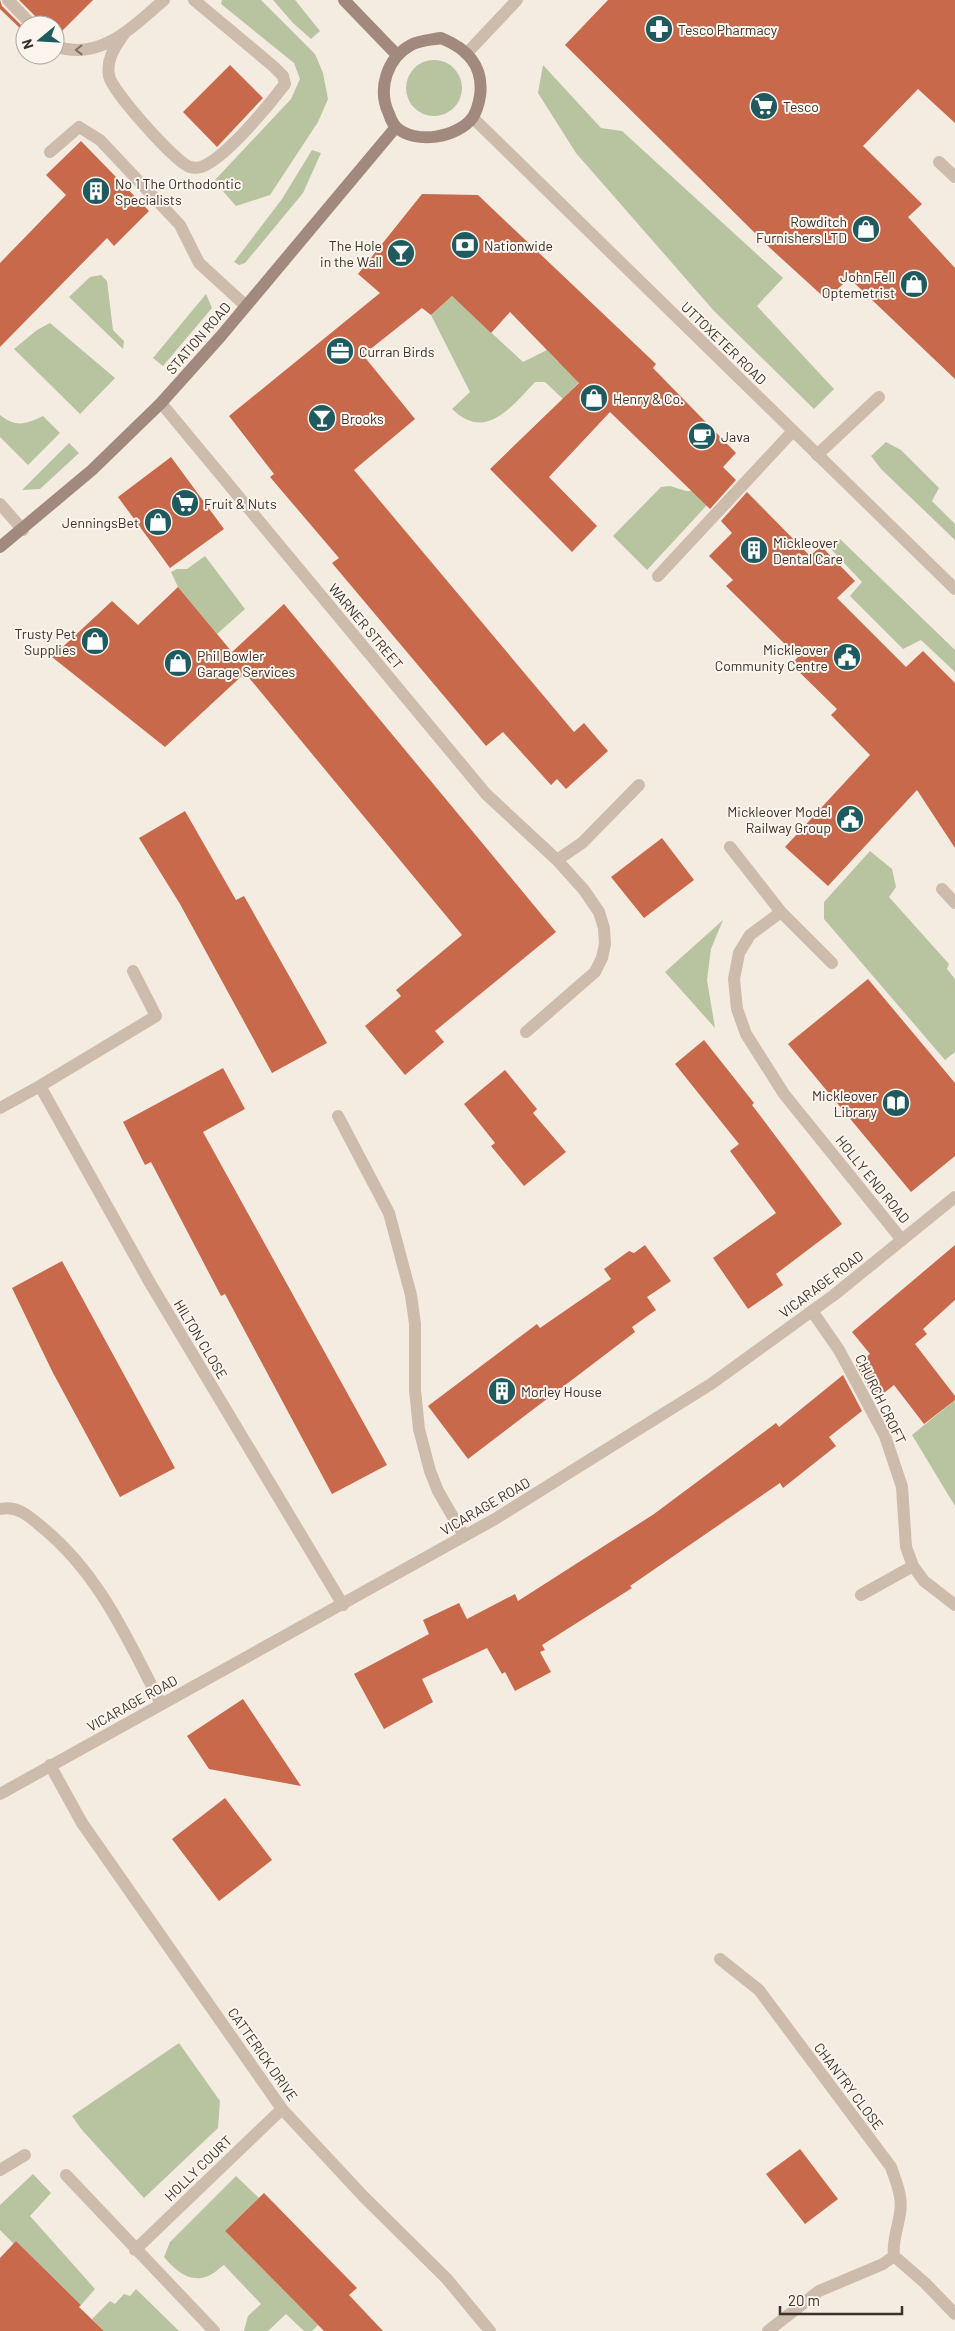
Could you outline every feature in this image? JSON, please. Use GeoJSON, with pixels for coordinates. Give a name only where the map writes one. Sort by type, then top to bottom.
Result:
{"type":"FeatureCollection","features":[{"type":"Feature","properties":{"kind":"main road"},"geometry":{"type":"LineString","coordinates":[[344,0],[397,55]]}},
{"type":"Feature","properties":{"kind":"main road"},"geometry":{"type":"LineString","coordinates":[[441,38],[456,44],[477,65],[481,85],[479,100],[473,118],[451,134],[435,137],[419,137],[396,127],[388,113],[384,97],[386,74],[397,55],[411,45],[441,38]]}},
{"type":"Feature","properties":{"kind":"main road","name":"STATION ROAD"},"geometry":{"type":"LineString","coordinates":[[0,548],[92,470],[161,403],[246,306],[396,127]]}},
{"type":"Feature","properties":{"kind":"street"},"geometry":{"type":"LineString","coordinates":[[8,0],[22,15]]}},
{"type":"Feature","properties":{"kind":"street"},"geometry":{"type":"LineString","coordinates":[[65,50],[93,49],[105,46],[124,34],[164,0]]}},
{"type":"Feature","properties":{"kind":"street"},"geometry":{"type":"LineString","coordinates":[[124,34],[111,53],[109,77],[115,89],[131,110],[168,148],[189,167],[200,168],[221,155],[285,84],[283,76],[273,66],[194,0]]}},
{"type":"Feature","properties":{"kind":"street"},"geometry":{"type":"LineString","coordinates":[[466,54],[517,0]]}},
{"type":"Feature","properties":{"kind":"street","name":"UTTOXETER ROAD"},"geometry":{"type":"LineString","coordinates":[[473,118],[955,589]]}},
{"type":"Feature","properties":{"kind":"street"},"geometry":{"type":"LineString","coordinates":[[50,152],[79,127],[100,140],[180,225],[199,263],[246,306]]}},
{"type":"Feature","properties":{"kind":"street"},"geometry":{"type":"LineString","coordinates":[[939,162],[955,177]]}},
{"type":"Feature","properties":{"kind":"street"},"geometry":{"type":"LineString","coordinates":[[817,455],[879,397]]}},
{"type":"Feature","properties":{"kind":"street","name":"WARNER STREET"},"geometry":{"type":"LineString","coordinates":[[161,403],[486,794],[557,860],[584,890],[599,912],[604,928],[605,944],[602,958],[595,972],[526,1032]]}},
{"type":"Feature","properties":{"kind":"street"},"geometry":{"type":"LineString","coordinates":[[658,576],[793,431]]}},
{"type":"Feature","properties":{"kind":"street"},"geometry":{"type":"LineString","coordinates":[[0,504],[22,530]]}},
{"type":"Feature","properties":{"kind":"street"},"geometry":{"type":"LineString","coordinates":[[557,860],[582,844],[639,785]]}},
{"type":"Feature","properties":{"kind":"street"},"geometry":{"type":"LineString","coordinates":[[730,847],[781,912],[832,963]]}},
{"type":"Feature","properties":{"kind":"street"},"geometry":{"type":"LineString","coordinates":[[942,889],[955,903]]}},
{"type":"Feature","properties":{"kind":"street","name":"HOLLY END ROAD"},"geometry":{"type":"LineString","coordinates":[[781,912],[750,935],[739,953],[734,979],[737,1009],[746,1034],[784,1094],[902,1240]]}},
{"type":"Feature","properties":{"kind":"street"},"geometry":{"type":"LineString","coordinates":[[0,1108],[156,1016],[133,971]]}},
{"type":"Feature","properties":{"kind":"street","name":"HILTON CLOSE"},"geometry":{"type":"LineString","coordinates":[[40,1086],[150,1284],[343,1605]]}},
{"type":"Feature","properties":{"kind":"street"},"geometry":{"type":"LineString","coordinates":[[338,1116],[389,1213],[411,1295],[415,1324],[415,1390],[419,1429],[430,1472],[438,1491],[464,1536]]}},
{"type":"Feature","properties":{"kind":"street","name":"VICARAGE ROAD"},"geometry":{"type":"LineString","coordinates":[[0,1794],[495,1519],[711,1384],[812,1311],[955,1197]]}},
{"type":"Feature","properties":{"kind":"street","name":"CHURCH CROFT"},"geometry":{"type":"LineString","coordinates":[[812,1311],[839,1350],[885,1436],[902,1487],[906,1547],[913,1566],[924,1580],[955,1605]]}},
{"type":"Feature","properties":{"kind":"street"},"geometry":{"type":"LineString","coordinates":[[0,1509],[18,1509],[80,1564],[108,1603],[161,1704]]}},
{"type":"Feature","properties":{"kind":"street"},"geometry":{"type":"LineString","coordinates":[[861,1595],[913,1566]]}},
{"type":"Feature","properties":{"kind":"street","name":"CATTERICK DRIVE"},"geometry":{"type":"LineString","coordinates":[[50,1765],[82,1822],[282,2109],[364,2197],[447,2279],[490,2331]]}},
{"type":"Feature","properties":{"kind":"street","name":"CHANTRY CLOSE"},"geometry":{"type":"LineString","coordinates":[[720,1958],[759,1990],[891,2167],[899,2190],[901,2211],[893,2244],[894,2256]]}},
{"type":"Feature","properties":{"kind":"street","name":"HOLLY COURT"},"geometry":{"type":"LineString","coordinates":[[135,2250],[282,2109]]}},
{"type":"Feature","properties":{"kind":"street"},"geometry":{"type":"LineString","coordinates":[[0,2170],[24,2155]]}},
{"type":"Feature","properties":{"kind":"street"},"geometry":{"type":"LineString","coordinates":[[66,2175],[135,2250],[214,2331]]}},
{"type":"Feature","properties":{"kind":"street"},"geometry":{"type":"LineString","coordinates":[[768,2331],[819,2291],[883,2264],[894,2256],[925,2283],[955,2314]]}},
{"type":"Feature","properties":{"kind":"green space"},"geometry":{"type":"Polygon","coordinates":[[[222,0],[261,0],[315,54],[323,73],[328,99],[318,122],[270,195],[236,206],[214,181],[291,99],[300,79],[294,63],[221,4],[222,0]]]}},
{"type":"Feature","properties":{"kind":"green space"},"geometry":{"type":"Polygon","coordinates":[[[273,0],[295,0],[320,31],[311,39],[293,23],[273,0]]]}},
{"type":"Feature","properties":{"kind":"green space"},"geometry":{"type":"Polygon","coordinates":[[[428,60],[440,60],[454,68],[462,82],[460,99],[454,108],[440,116],[428,116],[418,111],[411,104],[406,94],[406,82],[411,72],[418,65],[428,60]]]}},
{"type":"Feature","properties":{"kind":"green space"},"geometry":{"type":"Polygon","coordinates":[[[543,65],[601,128],[622,131],[783,278],[757,306],[834,389],[814,409],[714,311],[576,153],[538,93],[543,65]]]}},
{"type":"Feature","properties":{"kind":"green space"},"geometry":{"type":"Polygon","coordinates":[[[312,150],[321,153],[303,193],[245,263],[239,265],[234,262],[282,199],[312,150]]]}},
{"type":"Feature","properties":{"kind":"green space"},"geometry":{"type":"Polygon","coordinates":[[[101,275],[107,281],[113,330],[124,341],[123,349],[69,297],[90,277],[101,275]]]}},
{"type":"Feature","properties":{"kind":"green space"},"geometry":{"type":"Polygon","coordinates":[[[206,294],[212,308],[163,366],[153,358],[206,294]]]}},
{"type":"Feature","properties":{"kind":"green space"},"geometry":{"type":"Polygon","coordinates":[[[452,296],[523,362],[547,350],[558,362],[566,361],[581,380],[563,399],[545,382],[535,382],[517,401],[497,417],[487,422],[476,422],[464,418],[452,409],[470,392],[431,315],[452,296]]]}},
{"type":"Feature","properties":{"kind":"green space"},"geometry":{"type":"Polygon","coordinates":[[[50,323],[115,378],[80,414],[14,349],[37,330],[50,323]]]}},
{"type":"Feature","properties":{"kind":"green space"},"geometry":{"type":"Polygon","coordinates":[[[0,415],[16,423],[26,423],[43,416],[60,433],[28,465],[0,437],[0,415]]]}},
{"type":"Feature","properties":{"kind":"green space"},"geometry":{"type":"Polygon","coordinates":[[[886,442],[901,450],[939,488],[932,501],[955,524],[955,540],[881,469],[871,456],[886,442]]]}},
{"type":"Feature","properties":{"kind":"green space"},"geometry":{"type":"Polygon","coordinates":[[[69,443],[79,453],[40,489],[22,490],[69,443]]]}},
{"type":"Feature","properties":{"kind":"green space"},"geometry":{"type":"Polygon","coordinates":[[[670,486],[686,491],[719,492],[647,570],[613,536],[661,487],[670,486]]]}},
{"type":"Feature","properties":{"kind":"green space"},"geometry":{"type":"Polygon","coordinates":[[[840,539],[955,650],[955,672],[921,640],[903,649],[850,596],[862,582],[830,548],[840,539]]]}},
{"type":"Feature","properties":{"kind":"green space"},"geometry":{"type":"Polygon","coordinates":[[[205,556],[245,609],[217,634],[178,587],[171,572],[177,569],[187,569],[205,556]]]}},
{"type":"Feature","properties":{"kind":"green space"},"geometry":{"type":"Polygon","coordinates":[[[870,851],[892,869],[896,887],[889,897],[949,964],[947,969],[955,979],[955,1052],[945,1060],[824,919],[824,902],[870,851]]]}},
{"type":"Feature","properties":{"kind":"green space"},"geometry":{"type":"Polygon","coordinates":[[[723,920],[711,949],[707,980],[715,1028],[665,972],[723,920]]]}},
{"type":"Feature","properties":{"kind":"green space"},"geometry":{"type":"Polygon","coordinates":[[[955,1400],[955,1506],[912,1435],[955,1400]]]}},
{"type":"Feature","properties":{"kind":"green space"},"geometry":{"type":"Polygon","coordinates":[[[179,2043],[220,2101],[218,2128],[144,2198],[82,2130],[72,2116],[179,2043]]]}},
{"type":"Feature","properties":{"kind":"green space"},"geometry":{"type":"Polygon","coordinates":[[[33,2174],[51,2193],[30,2216],[95,2289],[81,2305],[16,2241],[14,2244],[0,2230],[0,2205],[33,2174]]]}},
{"type":"Feature","properties":{"kind":"green space"},"geometry":{"type":"Polygon","coordinates":[[[236,2176],[259,2198],[225,2231],[318,2325],[312,2331],[304,2331],[286,2314],[268,2331],[244,2331],[248,2316],[261,2304],[224,2265],[210,2275],[195,2278],[178,2271],[164,2257],[170,2242],[236,2176]]]}},
{"type":"Feature","properties":{"kind":"green space"},"geometry":{"type":"Polygon","coordinates":[[[136,2289],[179,2331],[104,2331],[92,2319],[110,2301],[115,2304],[124,2294],[130,2296],[136,2289]]]}},
{"type":"Feature","properties":{"kind":"building"},"geometry":{"type":"Polygon","coordinates":[[[0,0],[2,6],[15,19],[15,23],[0,9],[0,0]]]}},
{"type":"Feature","properties":{"kind":"building"},"geometry":{"type":"Polygon","coordinates":[[[19,0],[93,0],[65,28],[65,15],[34,15],[19,0]]]}},
{"type":"Feature","properties":{"kind":"building","name":"Tesco"},"geometry":{"type":"Polygon","coordinates":[[[608,0],[955,0],[955,123],[918,89],[863,146],[922,204],[908,217],[955,268],[955,379],[849,278],[827,300],[770,248],[565,45],[608,0]]]}},
{"type":"Feature","properties":{"kind":"building"},"geometry":{"type":"Polygon","coordinates":[[[230,65],[263,98],[217,147],[183,112],[230,65]]]}},
{"type":"Feature","properties":{"kind":"building"},"geometry":{"type":"Polygon","coordinates":[[[81,141],[149,211],[114,246],[107,238],[0,347],[0,263],[66,195],[46,175],[81,141]]]}},
{"type":"Feature","properties":{"kind":"building"},"geometry":{"type":"Polygon","coordinates":[[[422,194],[478,195],[656,364],[653,368],[736,453],[723,467],[736,480],[710,509],[610,412],[549,477],[597,526],[572,552],[490,469],[579,383],[510,312],[491,333],[452,296],[431,315],[422,308],[363,355],[415,419],[354,470],[574,732],[584,723],[608,751],[566,789],[557,779],[551,785],[503,732],[486,746],[332,563],[339,558],[270,477],[274,474],[229,416],[380,293],[358,274],[422,194]]]}},
{"type":"Feature","properties":{"kind":"building"},"geometry":{"type":"Polygon","coordinates":[[[171,457],[224,529],[170,568],[118,497],[171,457]]]}},
{"type":"Feature","properties":{"kind":"building"},"geometry":{"type":"Polygon","coordinates":[[[747,492],[810,556],[821,546],[855,581],[837,598],[906,667],[923,651],[955,683],[955,848],[917,790],[828,886],[785,847],[870,755],[831,715],[837,709],[791,664],[798,657],[726,586],[733,580],[709,556],[732,533],[721,521],[747,492]]]}},
{"type":"Feature","properties":{"kind":"building"},"geometry":{"type":"Polygon","coordinates":[[[178,587],[232,652],[284,604],[556,932],[435,1031],[444,1042],[405,1075],[365,1026],[401,996],[396,990],[462,935],[245,673],[165,747],[52,657],[112,601],[138,625],[178,587]]]}},
{"type":"Feature","properties":{"kind":"building"},"geometry":{"type":"Polygon","coordinates":[[[185,811],[236,900],[244,896],[327,1043],[272,1073],[180,904],[139,838],[185,811]]]}},
{"type":"Feature","properties":{"kind":"building"},"geometry":{"type":"Polygon","coordinates":[[[662,838],[694,880],[644,918],[611,877],[662,838]]]}},
{"type":"Feature","properties":{"kind":"building","name":"Mickleover Library"},"geometry":{"type":"Polygon","coordinates":[[[868,979],[955,1083],[955,1156],[911,1192],[788,1044],[868,979]]]}},
{"type":"Feature","properties":{"kind":"building"},"geometry":{"type":"Polygon","coordinates":[[[704,1040],[754,1103],[752,1105],[842,1224],[776,1274],[783,1285],[748,1309],[713,1258],[776,1213],[730,1151],[739,1144],[675,1064],[704,1040]]]}},
{"type":"Feature","properties":{"kind":"building"},"geometry":{"type":"Polygon","coordinates":[[[223,1068],[245,1109],[203,1132],[387,1465],[332,1494],[225,1294],[221,1296],[151,1162],[145,1165],[123,1122],[223,1068]]]}},
{"type":"Feature","properties":{"kind":"building"},"geometry":{"type":"Polygon","coordinates":[[[505,1070],[537,1109],[533,1113],[566,1152],[524,1186],[491,1146],[495,1143],[464,1104],[505,1070]]]}},
{"type":"Feature","properties":{"kind":"building"},"geometry":{"type":"Polygon","coordinates":[[[645,1245],[671,1281],[647,1297],[656,1310],[632,1327],[635,1332],[468,1459],[428,1406],[537,1324],[540,1328],[611,1279],[604,1269],[629,1251],[634,1253],[645,1245]]]}},
{"type":"Feature","properties":{"kind":"building"},"geometry":{"type":"Polygon","coordinates":[[[955,1245],[955,1300],[923,1329],[927,1334],[915,1344],[955,1396],[955,1400],[924,1424],[894,1385],[875,1400],[856,1365],[870,1354],[852,1332],[955,1245]]]}},
{"type":"Feature","properties":{"kind":"building"},"geometry":{"type":"Polygon","coordinates":[[[62,1261],[175,1468],[120,1497],[52,1371],[12,1288],[62,1261]]]}},
{"type":"Feature","properties":{"kind":"building"},"geometry":{"type":"Polygon","coordinates":[[[843,1375],[862,1411],[829,1437],[836,1446],[783,1488],[780,1483],[630,1586],[632,1588],[542,1645],[545,1650],[540,1652],[551,1672],[515,1691],[505,1672],[502,1674],[487,1648],[422,1679],[433,1702],[384,1729],[354,1674],[429,1634],[423,1620],[459,1603],[467,1619],[515,1594],[518,1601],[654,1514],[776,1423],[779,1427],[843,1375]]]}},
{"type":"Feature","properties":{"kind":"building"},"geometry":{"type":"Polygon","coordinates":[[[243,1699],[301,1786],[209,1769],[187,1736],[243,1699]]]}},
{"type":"Feature","properties":{"kind":"building"},"geometry":{"type":"Polygon","coordinates":[[[225,1798],[272,1860],[219,1901],[172,1839],[225,1798]]]}},
{"type":"Feature","properties":{"kind":"building"},"geometry":{"type":"Polygon","coordinates":[[[800,2149],[838,2199],[805,2224],[766,2174],[800,2149]]]}},
{"type":"Feature","properties":{"kind":"building"},"geometry":{"type":"Polygon","coordinates":[[[264,2193],[357,2288],[349,2295],[383,2331],[324,2331],[225,2231],[264,2193]]]}},
{"type":"Feature","properties":{"kind":"building"},"geometry":{"type":"Polygon","coordinates":[[[16,2241],[81,2305],[79,2307],[104,2331],[0,2331],[0,2258],[16,2241]]]}},
{"type":"Feature","properties":{"kind":"place","name":"Tesco Pharmacy"},"geometry":{"type":"Point","coordinates":[659,29]}},
{"type":"Feature","properties":{"kind":"place","name":"Tesco"},"geometry":{"type":"Point","coordinates":[764,106]}},
{"type":"Feature","properties":{"kind":"place","name":"No 1 The Orthodontic Specialists"},"geometry":{"type":"Point","coordinates":[96,191]}},
{"type":"Feature","properties":{"kind":"place","name":"Rowditch Furnishers LTD"},"geometry":{"type":"Point","coordinates":[866,229]}},
{"type":"Feature","properties":{"kind":"place","name":"Nationwide"},"geometry":{"type":"Point","coordinates":[465,245]}},
{"type":"Feature","properties":{"kind":"place","name":"The Hole in the Wall"},"geometry":{"type":"Point","coordinates":[401,253]}},
{"type":"Feature","properties":{"kind":"place","name":"John Fell Optemetrist"},"geometry":{"type":"Point","coordinates":[914,284]}},
{"type":"Feature","properties":{"kind":"place","name":"Curran Birds"},"geometry":{"type":"Point","coordinates":[340,351]}},
{"type":"Feature","properties":{"kind":"place","name":"Henry & Co."},"geometry":{"type":"Point","coordinates":[594,398]}},
{"type":"Feature","properties":{"kind":"place","name":"Brooks"},"geometry":{"type":"Point","coordinates":[322,418]}},
{"type":"Feature","properties":{"kind":"place","name":"Java"},"geometry":{"type":"Point","coordinates":[702,436]}},
{"type":"Feature","properties":{"kind":"place","name":"Fruit & Nuts"},"geometry":{"type":"Point","coordinates":[185,503]}},
{"type":"Feature","properties":{"kind":"place","name":"JenningsBet"},"geometry":{"type":"Point","coordinates":[158,522]}},
{"type":"Feature","properties":{"kind":"place","name":"Mickleover Dental Care"},"geometry":{"type":"Point","coordinates":[754,550]}},
{"type":"Feature","properties":{"kind":"place","name":"Trusty Pet Supplies"},"geometry":{"type":"Point","coordinates":[95,641]}},
{"type":"Feature","properties":{"kind":"place","name":"Mickleover Community Centre"},"geometry":{"type":"Point","coordinates":[847,657]}},
{"type":"Feature","properties":{"kind":"place","name":"Phil Bowler Garage Services"},"geometry":{"type":"Point","coordinates":[178,663]}},
{"type":"Feature","properties":{"kind":"place","name":"Mickleover Model Railway Group"},"geometry":{"type":"Point","coordinates":[850,819]}},
{"type":"Feature","properties":{"kind":"place","name":"Mickleover Library"},"geometry":{"type":"Point","coordinates":[896,1103]}},
{"type":"Feature","properties":{"kind":"place","name":"Morley House"},"geometry":{"type":"Point","coordinates":[502,1391]}}]}
